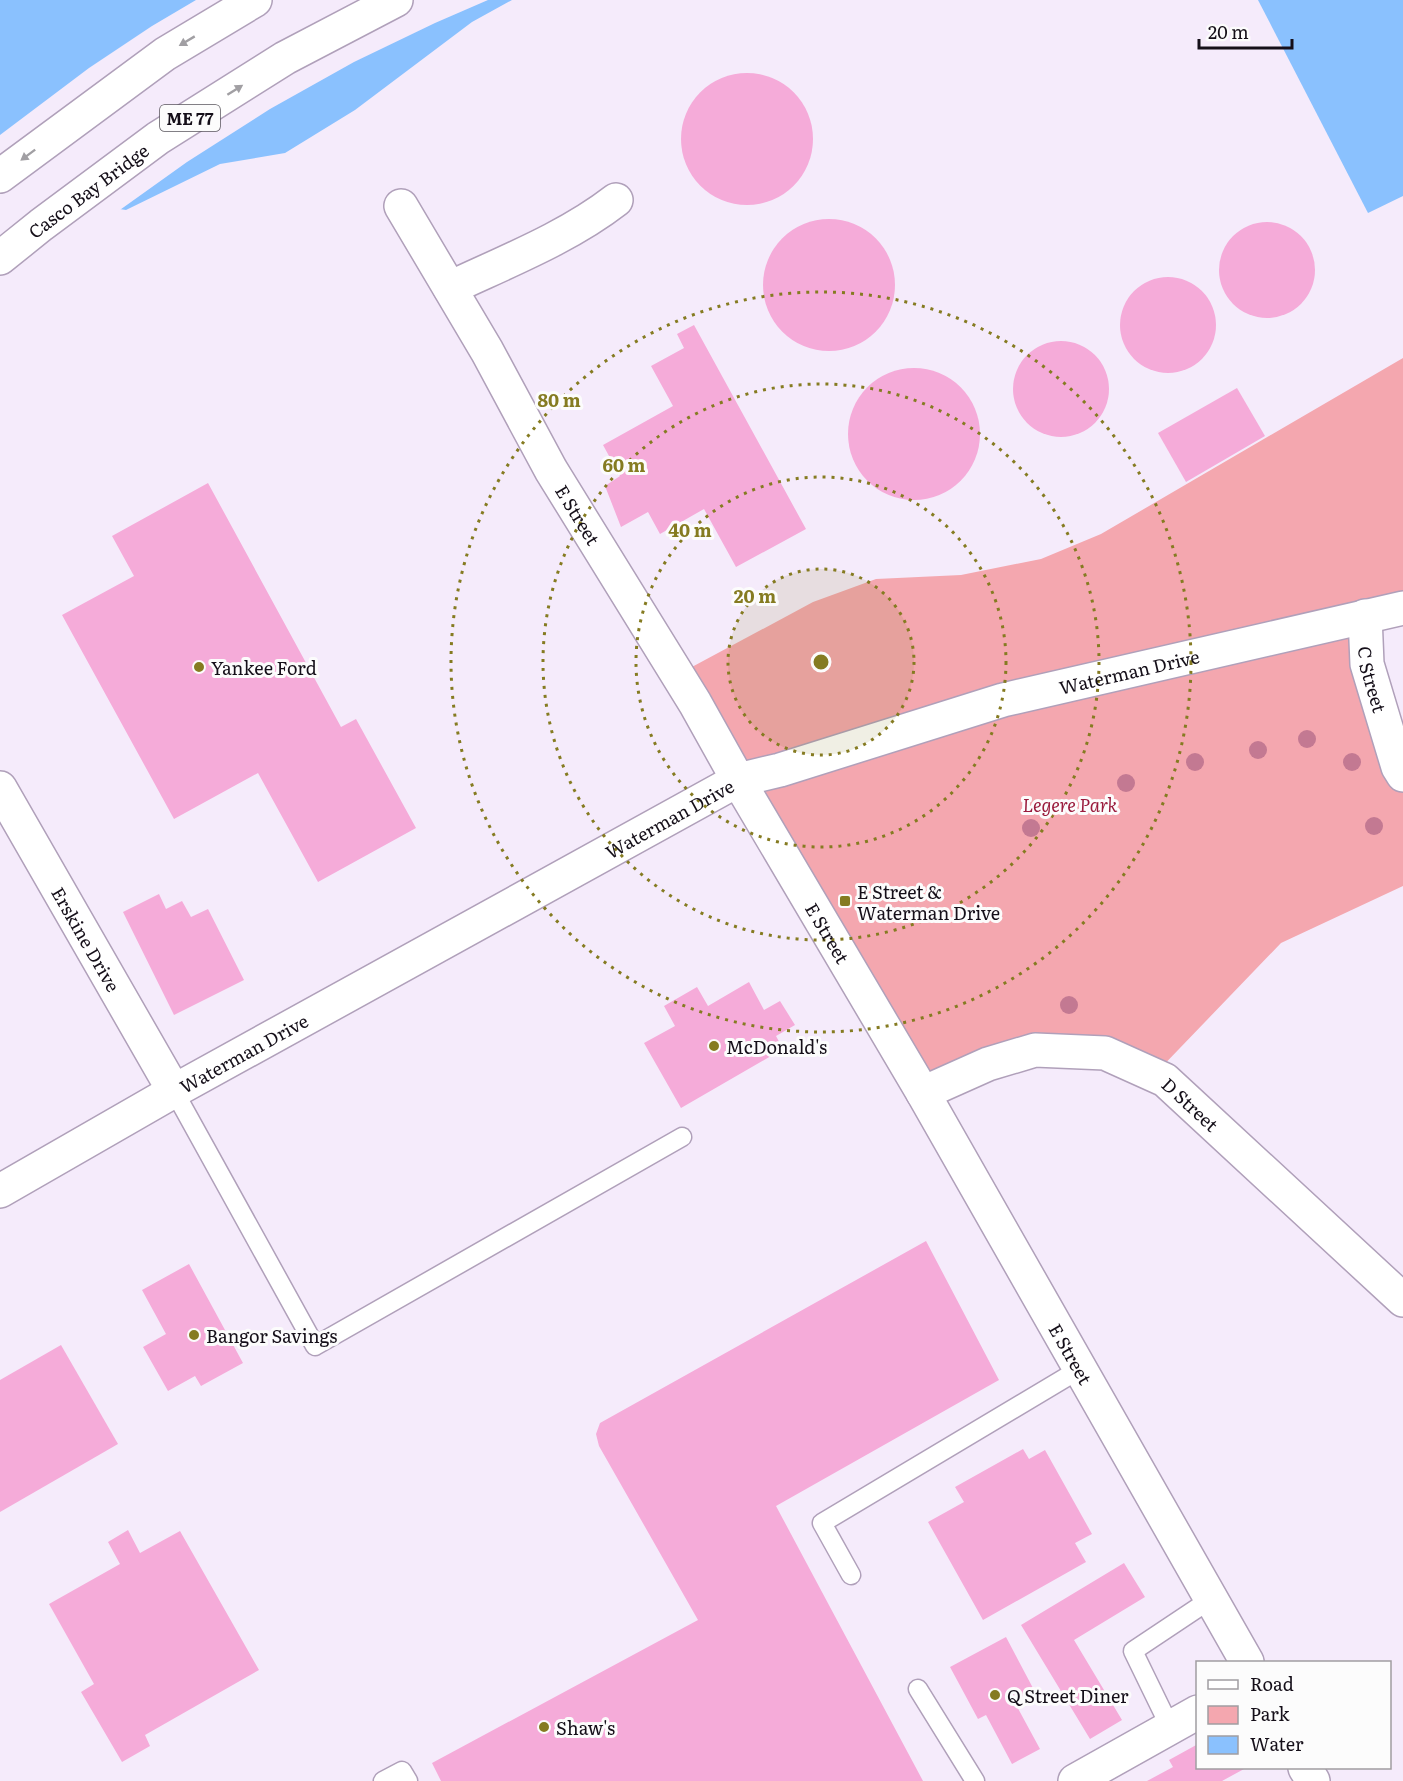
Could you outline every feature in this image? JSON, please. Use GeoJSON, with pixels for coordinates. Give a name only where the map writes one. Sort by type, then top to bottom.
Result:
{"type":"FeatureCollection","features":[{"type":"Feature","properties":{"kind":"street"},"geometry":{"type":"LineString","coordinates":[[0,176],[165,54],[255,0]]}},
{"type":"Feature","properties":{"kind":"street","name":"Casco Bay Bridge"},"geometry":{"type":"LineString","coordinates":[[0,258],[40,225],[158,138],[285,58],[396,0]]}},
{"type":"Feature","properties":{"kind":"street"},"geometry":{"type":"LineString","coordinates":[[450,288],[598,214],[616,200]]}},
{"type":"Feature","properties":{"kind":"street","name":"E Street"},"geometry":{"type":"LineString","coordinates":[[401,206],[487,351],[551,470],[694,703],[924,1093],[1246,1661]]}},
{"type":"Feature","properties":{"kind":"street","name":"Waterman Drive"},"geometry":{"type":"LineString","coordinates":[[0,1191],[174,1091],[738,780],[780,770],[1003,700],[1403,608]]}},
{"type":"Feature","properties":{"kind":"street","name":"C Street"},"geometry":{"type":"LineString","coordinates":[[1365,616],[1367,664],[1398,766],[1403,775]]}},
{"type":"Feature","properties":{"kind":"street","name":"Erskine Drive"},"geometry":{"type":"LineString","coordinates":[[0,788],[174,1091]]}},
{"type":"Feature","properties":{"kind":"street","name":"D Street"},"geometry":{"type":"LineString","coordinates":[[924,1093],[988,1064],[1035,1050],[1105,1053],[1165,1080],[1403,1300]]}},
{"type":"Feature","properties":{"kind":"street"},"geometry":{"type":"LineString","coordinates":[[1075,1781],[1184,1720]]}},
{"type":"Feature","properties":{"kind":"lane"},"geometry":{"type":"LineString","coordinates":[[174,1091],[315,1346],[682,1137]]}},
{"type":"Feature","properties":{"kind":"lane"},"geometry":{"type":"LineString","coordinates":[[851,1575],[822,1523],[1080,1370]]}},
{"type":"Feature","properties":{"kind":"lane"},"geometry":{"type":"LineString","coordinates":[[1184,1720],[1132,1652],[1211,1599]]}},
{"type":"Feature","properties":{"kind":"lane"},"geometry":{"type":"LineString","coordinates":[[918,1689],[975,1781]]}},
{"type":"Feature","properties":{"kind":"lane"},"geometry":{"type":"LineString","coordinates":[[383,1781],[402,1771],[408,1781]]}},
{"type":"Feature","properties":{"kind":"green space","name":"Legere Park"},"geometry":{"type":"Polygon","coordinates":[[[1403,358],[1403,608],[1366,616],[1403,775],[1403,886],[1281,943],[1154,1075],[1035,1050],[923,1093],[677,675],[813,602],[876,579],[961,575],[1041,559],[1101,534],[1403,358]]]}},
{"type":"Feature","properties":{"kind":"water"},"geometry":{"type":"Polygon","coordinates":[[[0,0],[512,0],[472,22],[355,110],[285,153],[220,164],[126,210],[0,191],[0,0]]]}},
{"type":"Feature","properties":{"kind":"water"},"geometry":{"type":"Polygon","coordinates":[[[1258,0],[1403,0],[1403,196],[1368,213],[1258,0]]]}},
{"type":"Feature","properties":{"kind":"pier"},"geometry":{"type":"Polygon","coordinates":[[[196,0],[488,0],[354,62],[270,109],[187,162],[117,212],[0,194],[0,135],[89,68],[196,0]]]}},
{"type":"Feature","properties":{"kind":"building"},"geometry":{"type":"Polygon","coordinates":[[[747,73],[772,78],[794,92],[808,114],[813,139],[808,164],[794,186],[772,200],[747,205],[722,200],[700,186],[686,164],[681,139],[686,114],[700,92],[722,78],[747,73]]]}},
{"type":"Feature","properties":{"kind":"building"},"geometry":{"type":"Polygon","coordinates":[[[829,219],[854,224],[876,238],[890,260],[895,285],[890,310],[876,332],[854,346],[829,351],[804,346],[782,332],[768,310],[763,285],[768,260],[782,238],[804,224],[829,219]]]}},
{"type":"Feature","properties":{"kind":"building"},"geometry":{"type":"Polygon","coordinates":[[[1267,222],[1285,225],[1301,236],[1312,252],[1315,270],[1312,288],[1301,304],[1285,315],[1267,318],[1249,315],[1233,304],[1222,288],[1219,270],[1222,252],[1233,236],[1249,225],[1267,222]]]}},
{"type":"Feature","properties":{"kind":"building"},"geometry":{"type":"Polygon","coordinates":[[[1168,277],[1186,281],[1202,291],[1212,307],[1216,325],[1212,343],[1202,359],[1186,369],[1168,373],[1150,369],[1134,359],[1124,343],[1120,325],[1124,307],[1134,291],[1150,281],[1168,277]]]}},
{"type":"Feature","properties":{"kind":"building"},"geometry":{"type":"Polygon","coordinates":[[[694,325],[806,529],[736,567],[704,509],[660,534],[648,512],[621,527],[605,486],[620,476],[603,445],[673,406],[651,366],[684,348],[677,334],[694,325]]]}},
{"type":"Feature","properties":{"kind":"building"},"geometry":{"type":"Polygon","coordinates":[[[1061,341],[1079,345],[1095,355],[1105,371],[1109,389],[1105,407],[1095,423],[1079,433],[1061,437],[1043,433],[1027,423],[1017,407],[1013,389],[1017,371],[1027,355],[1043,345],[1061,341]]]}},
{"type":"Feature","properties":{"kind":"building"},"geometry":{"type":"Polygon","coordinates":[[[914,368],[939,373],[961,387],[975,409],[980,434],[975,459],[961,481],[939,495],[914,500],[889,495],[867,481],[853,459],[848,434],[853,409],[867,387],[889,373],[914,368]]]}},
{"type":"Feature","properties":{"kind":"building"},"geometry":{"type":"Polygon","coordinates":[[[1237,388],[1265,436],[1186,482],[1158,433],[1237,388]]]}},
{"type":"Feature","properties":{"kind":"building","name":"Yankee Ford"},"geometry":{"type":"Polygon","coordinates":[[[208,483],[341,727],[356,719],[416,828],[318,882],[258,773],[174,819],[62,615],[134,576],[112,536],[208,483]]]}},
{"type":"Feature","properties":{"kind":"building"},"geometry":{"type":"Polygon","coordinates":[[[159,894],[166,909],[182,901],[191,917],[208,909],[244,980],[174,1015],[123,912],[159,894]]]}},
{"type":"Feature","properties":{"kind":"building","name":"McDonald's"},"geometry":{"type":"Polygon","coordinates":[[[749,982],[764,1010],[780,1001],[795,1025],[776,1036],[783,1049],[681,1108],[644,1043],[675,1026],[664,1006],[697,987],[708,1006],[749,982]]]}},
{"type":"Feature","properties":{"kind":"building"},"geometry":{"type":"Polygon","coordinates":[[[926,1241],[999,1380],[776,1506],[923,1781],[441,1781],[432,1763],[698,1620],[599,1446],[596,1434],[600,1423],[926,1241]]]}},
{"type":"Feature","properties":{"kind":"building"},"geometry":{"type":"Polygon","coordinates":[[[189,1264],[243,1363],[201,1386],[195,1376],[168,1391],[143,1347],[166,1334],[142,1290],[189,1264]]]}},
{"type":"Feature","properties":{"kind":"building"},"geometry":{"type":"Polygon","coordinates":[[[61,1345],[118,1444],[0,1512],[0,1380],[61,1345]]]}},
{"type":"Feature","properties":{"kind":"building"},"geometry":{"type":"Polygon","coordinates":[[[1023,1449],[1029,1459],[1045,1450],[1092,1534],[1075,1543],[1086,1562],[983,1620],[928,1522],[964,1502],[955,1487],[1023,1449]]]}},
{"type":"Feature","properties":{"kind":"building"},"geometry":{"type":"Polygon","coordinates":[[[128,1530],[140,1553],[180,1531],[259,1670],[145,1735],[150,1746],[122,1762],[81,1692],[94,1684],[49,1604],[120,1564],[108,1542],[128,1530]]]}},
{"type":"Feature","properties":{"kind":"building"},"geometry":{"type":"Polygon","coordinates":[[[1124,1563],[1145,1597],[1074,1640],[1122,1720],[1090,1739],[1021,1625],[1124,1563]]]}},
{"type":"Feature","properties":{"kind":"building","name":"Q Street Diner"},"geometry":{"type":"Polygon","coordinates":[[[1006,1637],[1034,1690],[1014,1701],[1040,1749],[1012,1764],[986,1715],[978,1719],[950,1667],[1006,1637]]]}},
{"type":"Feature","properties":{"kind":"building"},"geometry":{"type":"Polygon","coordinates":[[[1196,1745],[1196,1769],[1244,1769],[1222,1781],[1147,1781],[1173,1767],[1169,1760],[1196,1745]]]}},
{"type":"Feature","properties":{"kind":"place","name":"Yankee Ford"},"geometry":{"type":"Point","coordinates":[199,667]}},
{"type":"Feature","properties":{"kind":"place","name":"E Street & Waterman Drive"},"geometry":{"type":"Point","coordinates":[845,901]}},
{"type":"Feature","properties":{"kind":"place","name":"McDonald's"},"geometry":{"type":"Point","coordinates":[714,1046]}},
{"type":"Feature","properties":{"kind":"place","name":"Bangor Savings"},"geometry":{"type":"Point","coordinates":[194,1335]}},
{"type":"Feature","properties":{"kind":"place","name":"Q Street Diner"},"geometry":{"type":"Point","coordinates":[995,1695]}},
{"type":"Feature","properties":{"kind":"place","name":"Shaw's"},"geometry":{"type":"Point","coordinates":[544,1727]}}]}
